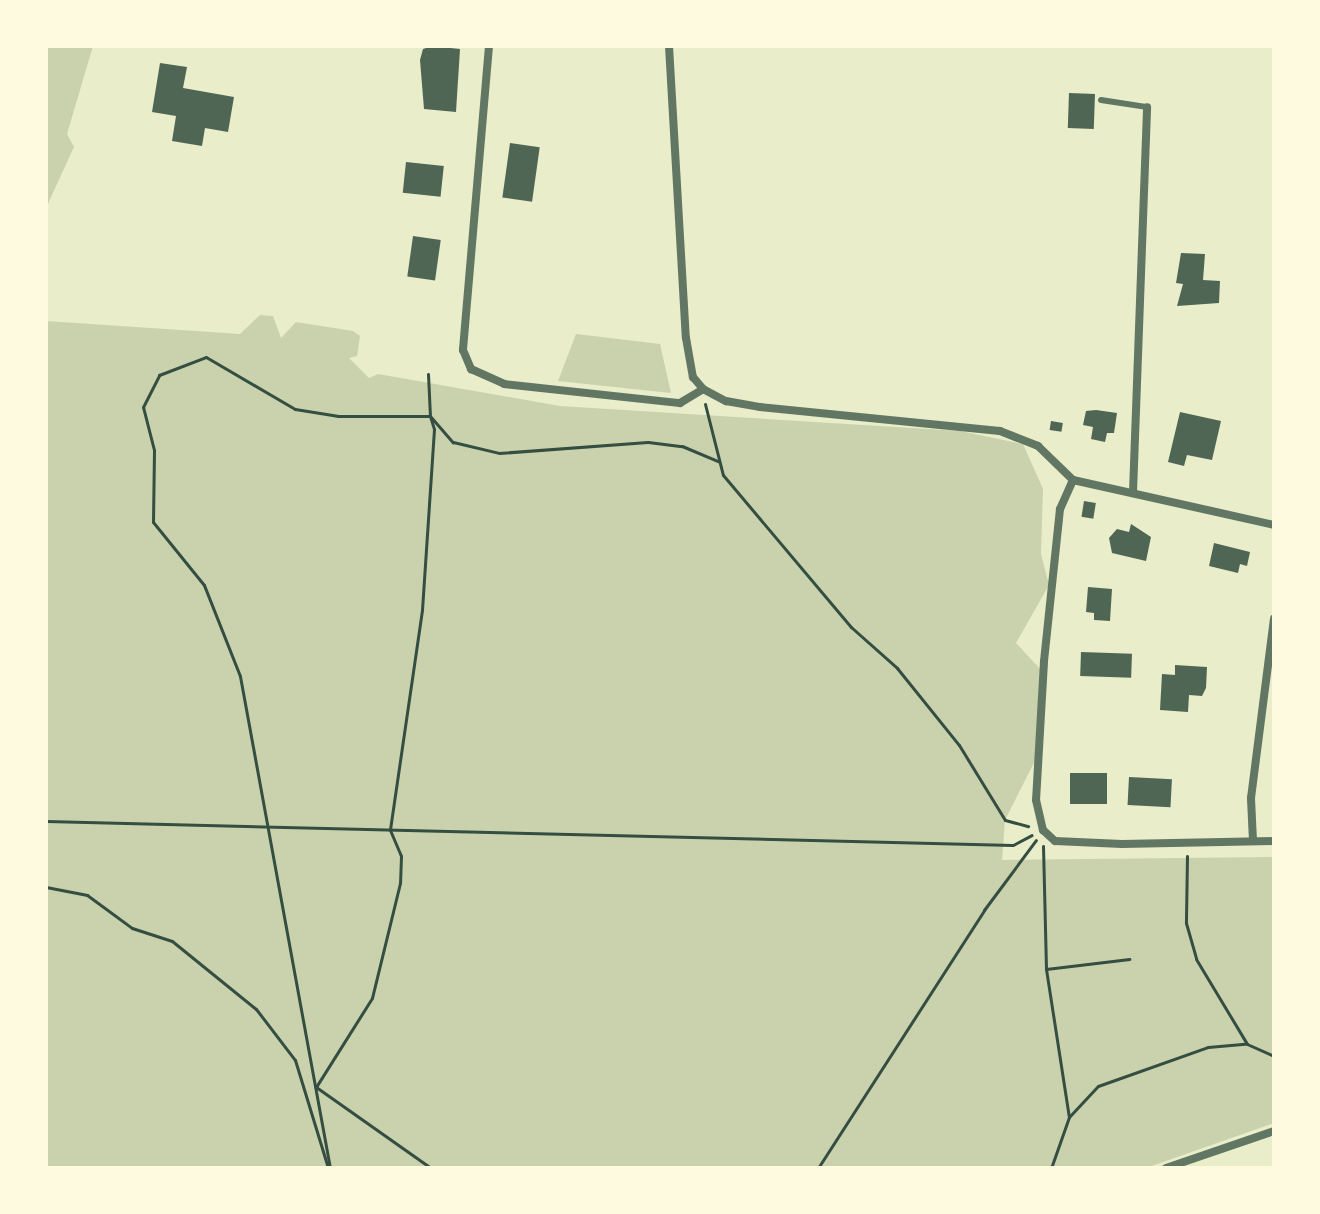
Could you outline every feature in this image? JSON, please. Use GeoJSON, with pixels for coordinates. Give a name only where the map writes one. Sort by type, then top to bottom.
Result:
{"type":"FeatureCollection","features":[{"type":"Feature","properties":{"kind":"street"},"geometry":{"type":"LineString","coordinates":[[489,46],[463,350],[471,369],[504,384],[680,403],[703,389]]}},
{"type":"Feature","properties":{"kind":"street"},"geometry":{"type":"LineString","coordinates":[[669,46],[686,338],[693,377],[703,389],[726,401],[760,407],[1000,431],[1038,446],[1073,480],[1274,525]]}},
{"type":"Feature","properties":{"kind":"street"},"geometry":{"type":"LineString","coordinates":[[1133,492],[1147,107]]}},
{"type":"Feature","properties":{"kind":"street"},"geometry":{"type":"LineString","coordinates":[[1073,480],[1060,509],[1044,662],[1036,800],[1043,830],[1055,841],[1187,845],[1274,841]]}},
{"type":"Feature","properties":{"kind":"street"},"geometry":{"type":"LineString","coordinates":[[1253,841],[1251,798],[1274,618]]}},
{"type":"Feature","properties":{"kind":"street"},"geometry":{"type":"LineString","coordinates":[[1166,1168],[1274,1131]]}},
{"type":"Feature","properties":{"kind":"lane"},"geometry":{"type":"LineString","coordinates":[[1101,100],[1147,107]]}},
{"type":"Feature","properties":{"kind":"path"},"geometry":{"type":"LineString","coordinates":[[329,1168],[316,1087],[263,827],[240,676],[204,585],[153,522],[154,450],[143,407],[159,375],[206,357],[295,409],[338,416],[430,416],[453,442],[499,453],[648,442],[682,446],[718,461]]}},
{"type":"Feature","properties":{"kind":"path"},"geometry":{"type":"LineString","coordinates":[[316,1087],[372,998],[400,883],[401,856],[390,830],[422,610],[434,429],[430,416],[428,374]]}},
{"type":"Feature","properties":{"kind":"path"},"geometry":{"type":"LineString","coordinates":[[703,389],[718,461],[760,521],[851,627],[897,668],[959,745],[1005,820],[1043,830]]}},
{"type":"Feature","properties":{"kind":"path"},"geometry":{"type":"LineString","coordinates":[[46,821],[1013,845],[1043,830]]}},
{"type":"Feature","properties":{"kind":"path"},"geometry":{"type":"LineString","coordinates":[[1043,830],[1046,969],[1069,1117]]}},
{"type":"Feature","properties":{"kind":"path"},"geometry":{"type":"LineString","coordinates":[[818,1168],[984,910],[1043,830]]}},
{"type":"Feature","properties":{"kind":"path"},"geometry":{"type":"LineString","coordinates":[[1187,845],[1186,923],[1196,959],[1247,1044]]}},
{"type":"Feature","properties":{"kind":"path"},"geometry":{"type":"LineString","coordinates":[[46,887],[87,895],[132,928],[172,941],[256,1009],[295,1060],[329,1168]]}},
{"type":"Feature","properties":{"kind":"path"},"geometry":{"type":"LineString","coordinates":[[1046,969],[1129,959]]}},
{"type":"Feature","properties":{"kind":"path"},"geometry":{"type":"LineString","coordinates":[[1051,1168],[1069,1117],[1098,1086],[1208,1047],[1247,1044],[1274,1056]]}},
{"type":"Feature","properties":{"kind":"path"},"geometry":{"type":"LineString","coordinates":[[316,1087],[431,1168]]}},
{"type":"Feature","properties":{"kind":"green space"},"geometry":{"type":"Polygon","coordinates":[[[46,46],[93,46],[67,134],[74,147],[46,208],[46,46]]]}},
{"type":"Feature","properties":{"kind":"green space"},"geometry":{"type":"Polygon","coordinates":[[[260,315],[273,316],[281,338],[296,322],[353,331],[360,336],[357,356],[349,358],[369,378],[378,374],[560,406],[960,431],[1023,444],[1043,489],[1041,554],[1049,585],[1016,643],[1040,669],[1038,755],[1005,820],[1002,860],[1274,857],[1274,1123],[1146,1168],[46,1168],[46,321],[240,334],[260,315]]]}},
{"type":"Feature","properties":{"kind":"green space"},"geometry":{"type":"Polygon","coordinates":[[[576,334],[660,344],[671,393],[558,381],[576,334]]]}},
{"type":"Feature","properties":{"kind":"building"},"geometry":{"type":"Polygon","coordinates":[[[432,46],[460,49],[456,112],[424,109],[420,60],[423,49],[432,46]]]}},
{"type":"Feature","properties":{"kind":"building"},"geometry":{"type":"Polygon","coordinates":[[[160,63],[187,67],[183,88],[234,97],[228,132],[205,128],[202,146],[172,141],[176,116],[152,112],[160,63]]]}},
{"type":"Feature","properties":{"kind":"building"},"geometry":{"type":"Polygon","coordinates":[[[1069,93],[1095,94],[1094,129],[1068,128],[1069,93]]]}},
{"type":"Feature","properties":{"kind":"building"},"geometry":{"type":"Polygon","coordinates":[[[510,143],[540,147],[532,202],[502,197],[510,143]]]}},
{"type":"Feature","properties":{"kind":"building"},"geometry":{"type":"Polygon","coordinates":[[[406,162],[444,166],[441,197],[403,193],[406,162]]]}},
{"type":"Feature","properties":{"kind":"building"},"geometry":{"type":"Polygon","coordinates":[[[413,236],[441,240],[435,280],[407,277],[413,236]]]}},
{"type":"Feature","properties":{"kind":"building"},"geometry":{"type":"Polygon","coordinates":[[[1181,253],[1205,254],[1203,280],[1220,281],[1219,303],[1177,306],[1183,284],[1176,283],[1181,253]]]}},
{"type":"Feature","properties":{"kind":"building"},"geometry":{"type":"Polygon","coordinates":[[[1086,411],[1117,413],[1114,433],[1107,433],[1105,442],[1091,439],[1093,427],[1083,425],[1086,411]]]}},
{"type":"Feature","properties":{"kind":"building"},"geometry":{"type":"Polygon","coordinates":[[[1180,412],[1221,421],[1212,460],[1187,455],[1184,466],[1168,462],[1180,412]]]}},
{"type":"Feature","properties":{"kind":"building"},"geometry":{"type":"Polygon","coordinates":[[[1051,421],[1063,423],[1061,432],[1050,430],[1051,421]]]}},
{"type":"Feature","properties":{"kind":"building"},"geometry":{"type":"Polygon","coordinates":[[[1084,501],[1096,503],[1093,519],[1081,517],[1084,501]]]}},
{"type":"Feature","properties":{"kind":"building"},"geometry":{"type":"Polygon","coordinates":[[[1131,524],[1151,537],[1146,561],[1112,553],[1109,538],[1117,529],[1129,532],[1131,524]]]}},
{"type":"Feature","properties":{"kind":"building"},"geometry":{"type":"Polygon","coordinates":[[[1214,543],[1250,552],[1247,566],[1240,564],[1238,573],[1209,566],[1214,543]]]}},
{"type":"Feature","properties":{"kind":"building"},"geometry":{"type":"Polygon","coordinates":[[[1088,587],[1112,589],[1110,621],[1094,620],[1094,613],[1086,612],[1088,587]]]}},
{"type":"Feature","properties":{"kind":"building"},"geometry":{"type":"Polygon","coordinates":[[[1081,652],[1132,654],[1131,678],[1080,676],[1081,652]]]}},
{"type":"Feature","properties":{"kind":"building"},"geometry":{"type":"Polygon","coordinates":[[[1175,665],[1207,667],[1206,688],[1202,696],[1189,695],[1188,712],[1160,710],[1162,674],[1175,675],[1175,665]]]}},
{"type":"Feature","properties":{"kind":"building"},"geometry":{"type":"Polygon","coordinates":[[[1070,773],[1107,773],[1107,804],[1070,804],[1070,773]]]}},
{"type":"Feature","properties":{"kind":"building"},"geometry":{"type":"Polygon","coordinates":[[[1129,777],[1172,779],[1170,807],[1128,805],[1129,777]]]}}]}
